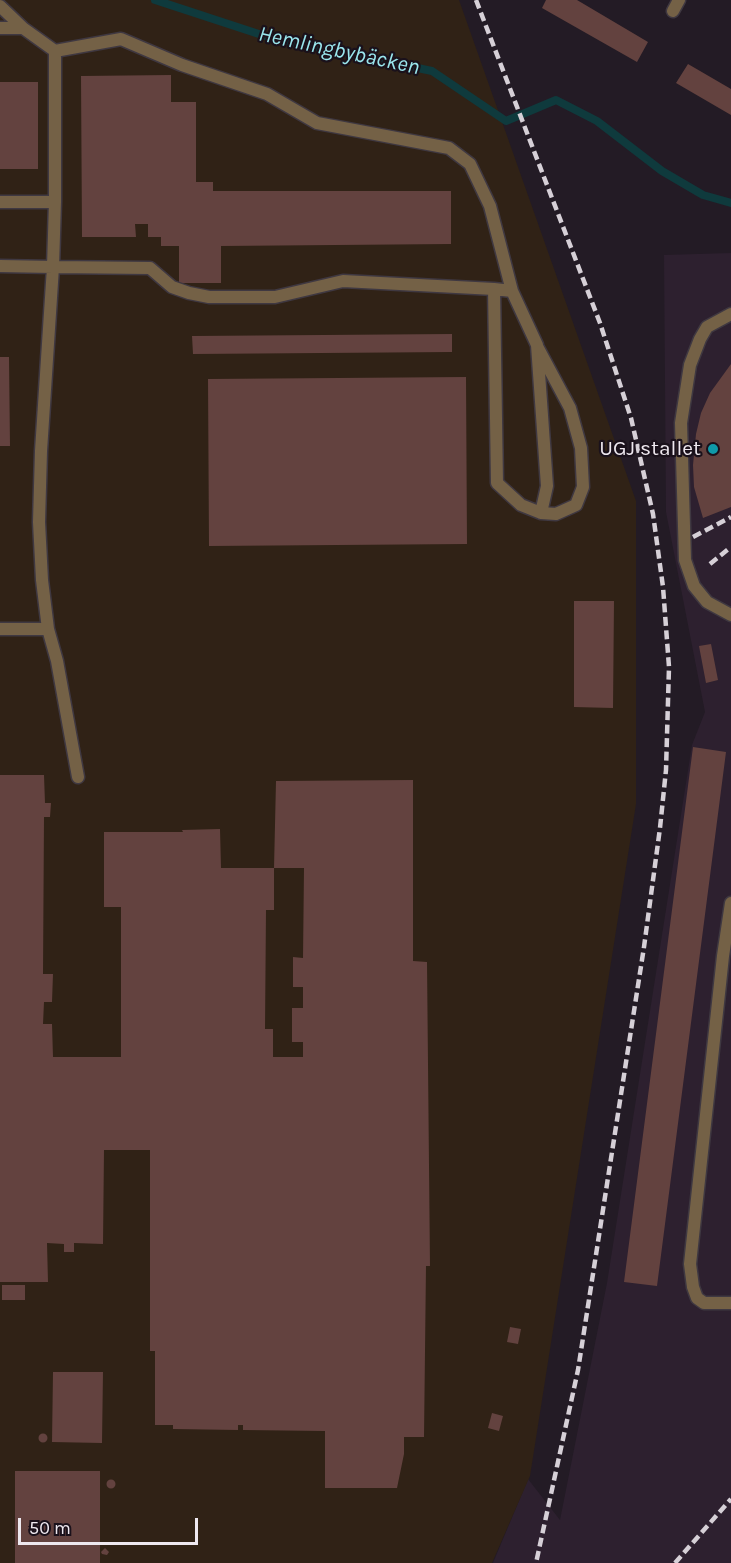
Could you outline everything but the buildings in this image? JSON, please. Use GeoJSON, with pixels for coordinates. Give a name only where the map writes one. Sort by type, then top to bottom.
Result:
{"type":"FeatureCollection","features":[{"type":"Feature","properties":{"kind":"lane"},"geometry":{"type":"LineString","coordinates":[[0,6],[23,28],[55,51],[121,39],[182,65],[267,94],[317,123],[449,148],[470,164],[490,206],[513,291],[537,345],[570,408],[581,448],[583,487],[576,505],[556,514],[541,513],[521,505],[497,483],[494,290]]}},
{"type":"Feature","properties":{"kind":"lane"},"geometry":{"type":"LineString","coordinates":[[0,28],[23,28]]}},
{"type":"Feature","properties":{"kind":"lane"},"geometry":{"type":"LineString","coordinates":[[55,51],[53,267],[41,452],[39,522],[42,580],[48,629],[57,661],[78,777]]}},
{"type":"Feature","properties":{"kind":"lane"},"geometry":{"type":"LineString","coordinates":[[0,202],[55,202]]}},
{"type":"Feature","properties":{"kind":"lane"},"geometry":{"type":"LineString","coordinates":[[0,266],[150,268],[172,287],[209,297],[275,297],[343,281],[513,291]]}},
{"type":"Feature","properties":{"kind":"lane"},"geometry":{"type":"LineString","coordinates":[[731,314],[707,327],[700,339],[690,365],[681,423],[685,560],[694,586],[707,602],[731,615]]}},
{"type":"Feature","properties":{"kind":"lane"},"geometry":{"type":"LineString","coordinates":[[537,345],[547,486],[541,513]]}},
{"type":"Feature","properties":{"kind":"lane"},"geometry":{"type":"LineString","coordinates":[[0,629],[48,629]]}},
{"type":"Feature","properties":{"kind":"lane"},"geometry":{"type":"LineString","coordinates":[[731,903],[723,956],[690,1264],[697,1298],[704,1303],[731,1303]]}},
{"type":"Feature","properties":{"kind":"shaded area"},"geometry":{"type":"Polygon","coordinates":[[[0,0],[459,0],[636,501],[636,804],[530,1476],[492,1563],[0,1563],[0,0]]]}},
{"type":"Feature","properties":{"kind":"shaded area"},"geometry":{"type":"Polygon","coordinates":[[[731,253],[731,1563],[493,1563],[528,1479],[560,1520],[607,1283],[692,745],[705,712],[666,512],[664,255],[731,253]]]}},
{"type":"Feature","properties":{"kind":"waterway","name":"Hemlingbybäcken"},"geometry":{"type":"LineString","coordinates":[[155,0],[268,37],[432,71],[506,121],[556,100],[597,121],[662,171],[703,195],[731,203]]}},
{"type":"Feature","properties":{"kind":"railway"},"geometry":{"type":"LineString","coordinates":[[476,0],[600,323],[631,418],[653,514],[663,587],[669,667],[666,770],[644,947],[578,1370],[536,1563]]}},
{"type":"Feature","properties":{"kind":"railway"},"geometry":{"type":"LineString","coordinates":[[693,537],[731,517]]}},
{"type":"Feature","properties":{"kind":"railway"},"geometry":{"type":"LineString","coordinates":[[710,564],[731,547]]}},
{"type":"Feature","properties":{"kind":"railway"},"geometry":{"type":"LineString","coordinates":[[675,1563],[731,1499]]}},
{"type":"Feature","properties":{"kind":"place","name":"UGJ stallet"},"geometry":{"type":"Point","coordinates":[713,449]}}]}
